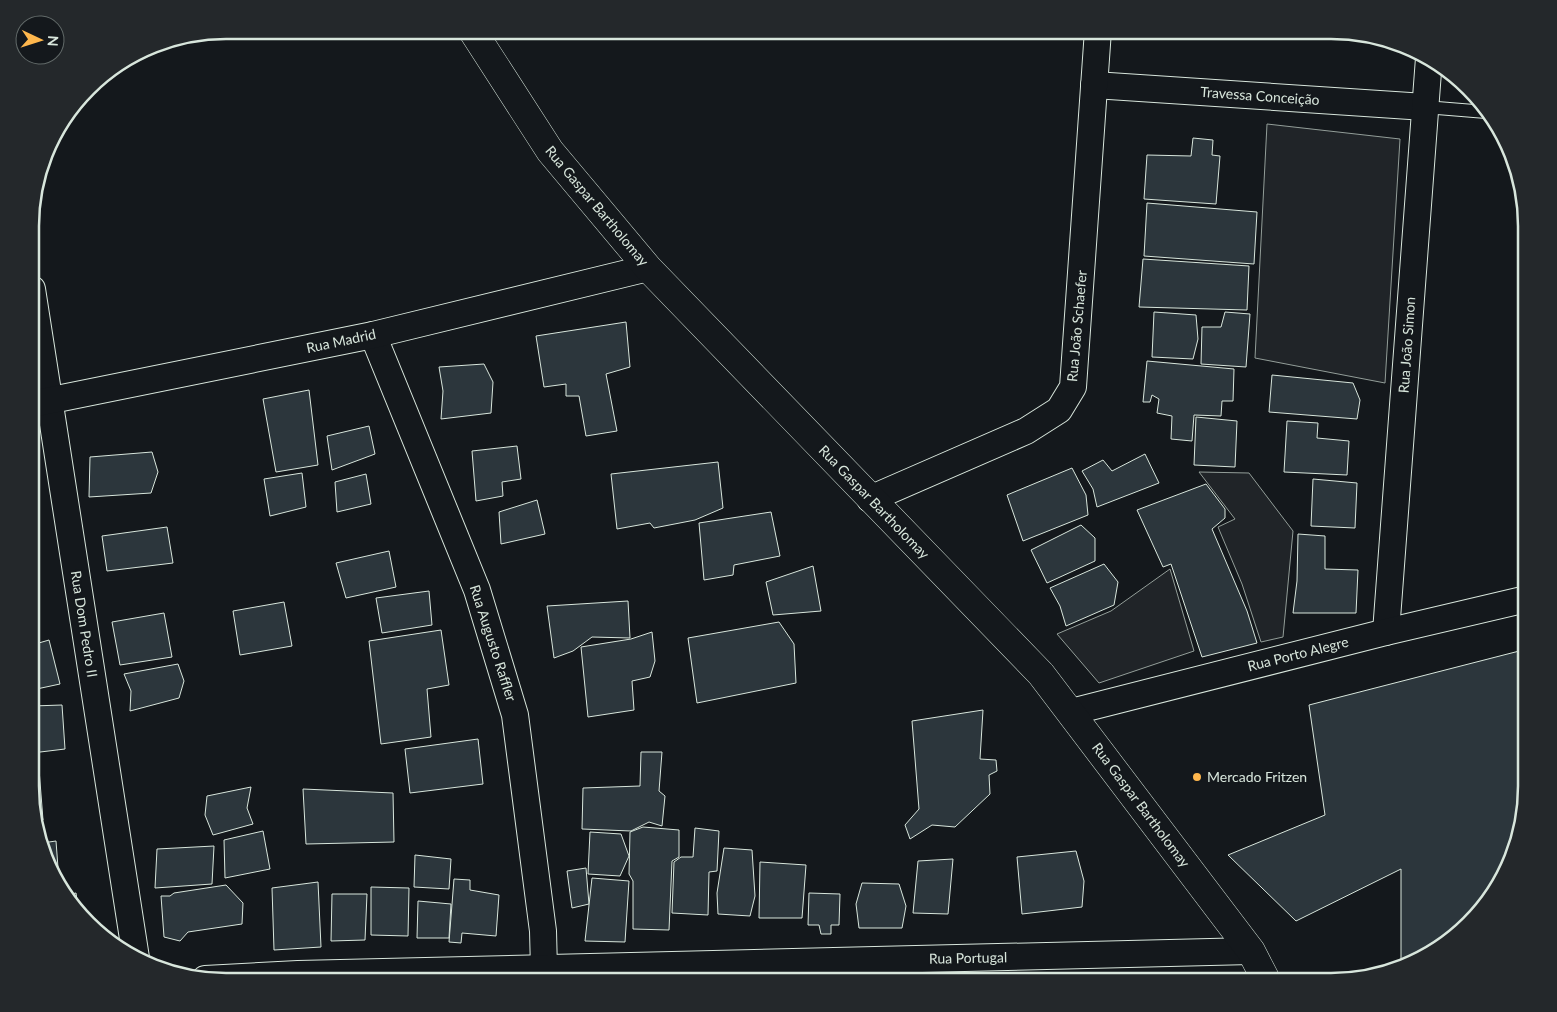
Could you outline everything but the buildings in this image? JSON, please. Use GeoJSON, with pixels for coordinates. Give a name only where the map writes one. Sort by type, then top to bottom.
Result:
{"type":"FeatureCollection","features":[{"type":"Feature","properties":{"kind":"main road","name":"Rua Gaspar Bartholomay"},"geometry":{"type":"LineString","coordinates":[[478,39],[550,151],[648,268],[870,499],[1042,674],[1251,951],[1262,973]]}},
{"type":"Feature","properties":{"kind":"street","name":"Rua João Schaefer"},"geometry":{"type":"LineString","coordinates":[[870,499],[1026,431],[1059,410],[1073,387],[1097,39]]}},
{"type":"Feature","properties":{"kind":"street","name":"Rua João Simon"},"geometry":{"type":"LineString","coordinates":[[1386,632],[1428,66]]}},
{"type":"Feature","properties":{"kind":"street","name":"Travessa Conceição"},"geometry":{"type":"LineString","coordinates":[[1094,85],[1425,107]]}},
{"type":"Feature","properties":{"kind":"street","name":"Rua Madrid"},"geometry":{"type":"LineString","coordinates":[[41,403],[373,335],[648,268]]}},
{"type":"Feature","properties":{"kind":"street","name":"Rua Augusto Raffler"},"geometry":{"type":"LineString","coordinates":[[373,335],[477,590],[515,715],[543,931],[544,969]]}},
{"type":"Feature","properties":{"kind":"street","name":"Rua Dom Pedro II"},"geometry":{"type":"LineString","coordinates":[[39,378],[41,403],[135,949]]}},
{"type":"Feature","properties":{"kind":"street","name":"Rua Porto Alegre"},"geometry":{"type":"LineString","coordinates":[[1071,712],[1386,632],[1518,601]]}},
{"type":"Feature","properties":{"kind":"street","name":"Rua Portugal"},"geometry":{"type":"LineString","coordinates":[[347,973],[1251,951]]}},
{"type":"Feature","properties":{"kind":"lane"},"geometry":{"type":"LineString","coordinates":[[1425,107],[1480,111]]}},
{"type":"Feature","properties":{"kind":"shaded area"},"geometry":{"type":"Polygon","coordinates":[[[1267,124],[1400,139],[1385,383],[1255,358],[1267,124]]]}},
{"type":"Feature","properties":{"kind":"shaded area"},"geometry":{"type":"Polygon","coordinates":[[[1199,472],[1249,473],[1293,531],[1283,637],[1261,642],[1242,584],[1218,527],[1235,519],[1199,472]]]}},
{"type":"Feature","properties":{"kind":"shaded area"},"geometry":{"type":"Polygon","coordinates":[[[1170,569],[1194,651],[1099,683],[1057,634],[1111,611],[1170,569]]]}},
{"type":"Feature","properties":{"kind":"place","name":"Mercado Fritzen"},"geometry":{"type":"Point","coordinates":[1197,777]}}]}
